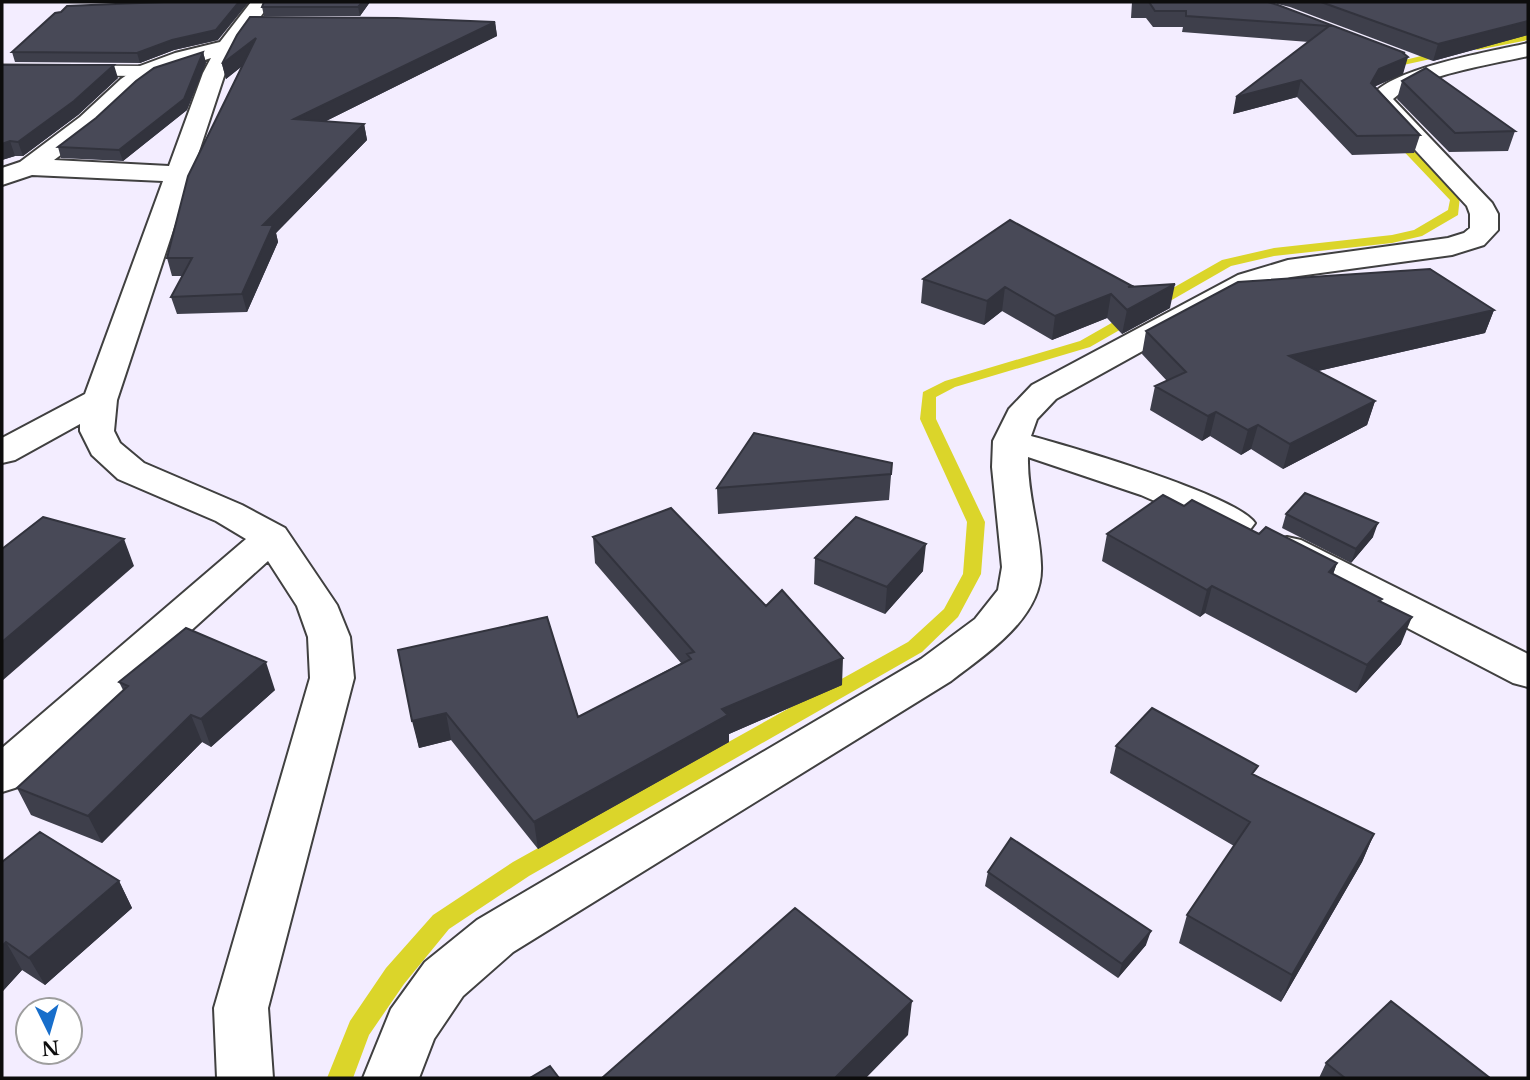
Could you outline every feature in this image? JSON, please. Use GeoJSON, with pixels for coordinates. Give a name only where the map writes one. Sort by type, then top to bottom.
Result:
{"type":"FeatureCollection","features":[{"type":"Feature","properties":{"kind":"street"},"geometry":{"type":"LineString","coordinates":[[245,1078],[241,1008],[332,678],[329,637],[317,605],[271,537],[229,513],[131,471],[104,448],[97,431],[100,400],[214,73],[228,47],[259,16]]}},
{"type":"Feature","properties":{"kind":"street"},"geometry":{"type":"LineString","coordinates":[[2,177],[29,167],[89,122],[129,84],[148,71],[183,58],[228,47]]}},
{"type":"Feature","properties":{"kind":"street"},"geometry":{"type":"LineString","coordinates":[[391,1078],[411,1027],[444,979],[495,936],[936,670],[990,629],[1018,593],[1022,567],[1010,467],[1011,441],[1021,416],[1044,392],[1248,281],[1289,269],[1452,246],[1474,239],[1484,230],[1484,214],[1479,203],[1381,100],[1384,93],[1432,70],[1528,50]]}},
{"type":"Feature","properties":{"kind":"street"},"geometry":{"type":"LineString","coordinates":[[1402,58],[1432,70]]}},
{"type":"Feature","properties":{"kind":"street"},"geometry":{"type":"LineString","coordinates":[[29,167],[178,174]]}},
{"type":"Feature","properties":{"kind":"street"},"geometry":{"type":"LineString","coordinates":[[2,452],[100,400]]}},
{"type":"Feature","properties":{"kind":"street"},"geometry":{"type":"LineString","coordinates":[[1011,441],[1110,470],[1193,501],[1528,672]]}},
{"type":"Feature","properties":{"kind":"street"},"geometry":{"type":"LineString","coordinates":[[2,774],[271,537]]}},
{"type":"Feature","properties":{"kind":"lane"},"geometry":{"type":"LineString","coordinates":[[2,70],[148,71]]}},
{"type":"Feature","properties":{"kind":"building"},"geometry":{"type":"Polygon","coordinates":[[[239,2],[216,30],[172,40],[137,53],[12,52],[55,13],[61,12],[67,6],[239,2]]]}},
{"type":"Feature","properties":{"kind":"building"},"geometry":{"type":"Polygon","coordinates":[[[264,2],[362,2],[358,7],[262,7],[264,2]]]}},
{"type":"Feature","properties":{"kind":"building"},"geometry":{"type":"Polygon","coordinates":[[[1149,2],[1268,2],[1405,53],[1408,57],[1379,69],[1371,83],[1420,135],[1357,136],[1301,80],[1236,97],[1329,26],[1186,16],[1186,11],[1155,11],[1149,2]]]}},
{"type":"Feature","properties":{"kind":"building"},"geometry":{"type":"Polygon","coordinates":[[[1321,2],[1528,2],[1528,21],[1438,44],[1321,2]]]}},
{"type":"Feature","properties":{"kind":"building"},"geometry":{"type":"Polygon","coordinates":[[[250,17],[495,22],[294,119],[364,124],[263,225],[273,225],[242,294],[171,297],[192,258],[167,258],[188,176],[256,38],[222,64],[250,17]]]}},
{"type":"Feature","properties":{"kind":"building"},"geometry":{"type":"Polygon","coordinates":[[[203,52],[184,99],[119,150],[58,147],[154,68],[203,52]]]}},
{"type":"Feature","properties":{"kind":"building"},"geometry":{"type":"Polygon","coordinates":[[[2,65],[114,65],[74,101],[18,142],[2,144],[2,65]]]}},
{"type":"Feature","properties":{"kind":"building"},"geometry":{"type":"Polygon","coordinates":[[[1426,68],[1515,131],[1455,133],[1402,81],[1426,68]]]}},
{"type":"Feature","properties":{"kind":"building"},"geometry":{"type":"Polygon","coordinates":[[[1010,220],[1132,286],[1128,287],[1175,284],[1127,310],[1111,294],[1055,316],[1005,287],[987,301],[923,279],[1010,220]]]}},
{"type":"Feature","properties":{"kind":"building"},"geometry":{"type":"Polygon","coordinates":[[[1430,269],[1494,310],[1289,356],[1375,401],[1290,444],[1258,425],[1248,430],[1216,412],[1208,416],[1155,386],[1186,372],[1146,331],[1238,282],[1430,269]]]}},
{"type":"Feature","properties":{"kind":"building"},"geometry":{"type":"Polygon","coordinates":[[[754,433],[892,463],[891,474],[717,488],[754,433]]]}},
{"type":"Feature","properties":{"kind":"building"},"geometry":{"type":"Polygon","coordinates":[[[1305,493],[1378,523],[1356,549],[1286,514],[1305,493]]]}},
{"type":"Feature","properties":{"kind":"building"},"geometry":{"type":"Polygon","coordinates":[[[1163,495],[1184,506],[1192,500],[1259,534],[1266,527],[1337,563],[1329,572],[1412,617],[1367,665],[1212,586],[1207,590],[1107,534],[1163,495]]]}},
{"type":"Feature","properties":{"kind":"building"},"geometry":{"type":"Polygon","coordinates":[[[671,508],[766,606],[782,590],[843,658],[722,709],[728,715],[534,822],[446,713],[412,721],[398,650],[547,617],[578,717],[691,659],[687,654],[694,652],[593,537],[671,508]]]}},
{"type":"Feature","properties":{"kind":"building"},"geometry":{"type":"Polygon","coordinates":[[[43,517],[124,539],[2,642],[2,549],[43,517]]]}},
{"type":"Feature","properties":{"kind":"building"},"geometry":{"type":"Polygon","coordinates":[[[856,517],[926,544],[887,587],[815,558],[856,517]]]}},
{"type":"Feature","properties":{"kind":"building"},"geometry":{"type":"Polygon","coordinates":[[[186,628],[266,662],[201,719],[191,715],[88,816],[17,788],[128,686],[119,682],[186,628]]]}},
{"type":"Feature","properties":{"kind":"building"},"geometry":{"type":"Polygon","coordinates":[[[1152,708],[1258,766],[1252,774],[1374,834],[1292,975],[1187,915],[1250,822],[1116,746],[1152,708]]]}},
{"type":"Feature","properties":{"kind":"building"},"geometry":{"type":"Polygon","coordinates":[[[40,832],[119,881],[29,958],[6,942],[2,946],[2,862],[40,832]]]}},
{"type":"Feature","properties":{"kind":"building"},"geometry":{"type":"Polygon","coordinates":[[[1011,838],[1151,931],[1122,964],[988,872],[1011,838]]]}},
{"type":"Feature","properties":{"kind":"building"},"geometry":{"type":"Polygon","coordinates":[[[795,908],[912,1001],[835,1078],[602,1078],[795,908]]]}},
{"type":"Feature","properties":{"kind":"building"},"geometry":{"type":"Polygon","coordinates":[[[1391,1001],[1490,1078],[1345,1078],[1326,1063],[1391,1001]]]}},
{"type":"Feature","properties":{"kind":"building"},"geometry":{"type":"Polygon","coordinates":[[[550,1066],[559,1078],[530,1078],[550,1066]]]}},
{"type":"Feature","properties":{"kind":"waterway"},"geometry":{"type":"LineString","coordinates":[[1477,47],[1528,37]]}},
{"type":"Feature","properties":{"kind":"waterway"},"geometry":{"type":"LineString","coordinates":[[1385,66],[1446,53]]}},
{"type":"Feature","properties":{"kind":"waterway"},"geometry":{"type":"LineString","coordinates":[[340,1078],[359,1029],[395,976],[441,922],[521,869],[915,647],[951,613],[972,574],[976,522],[928,419],[928,395],[950,384],[1085,344],[1227,263],[1274,252],[1392,239],[1418,233],[1454,212],[1456,199],[1396,137]]}}]}
